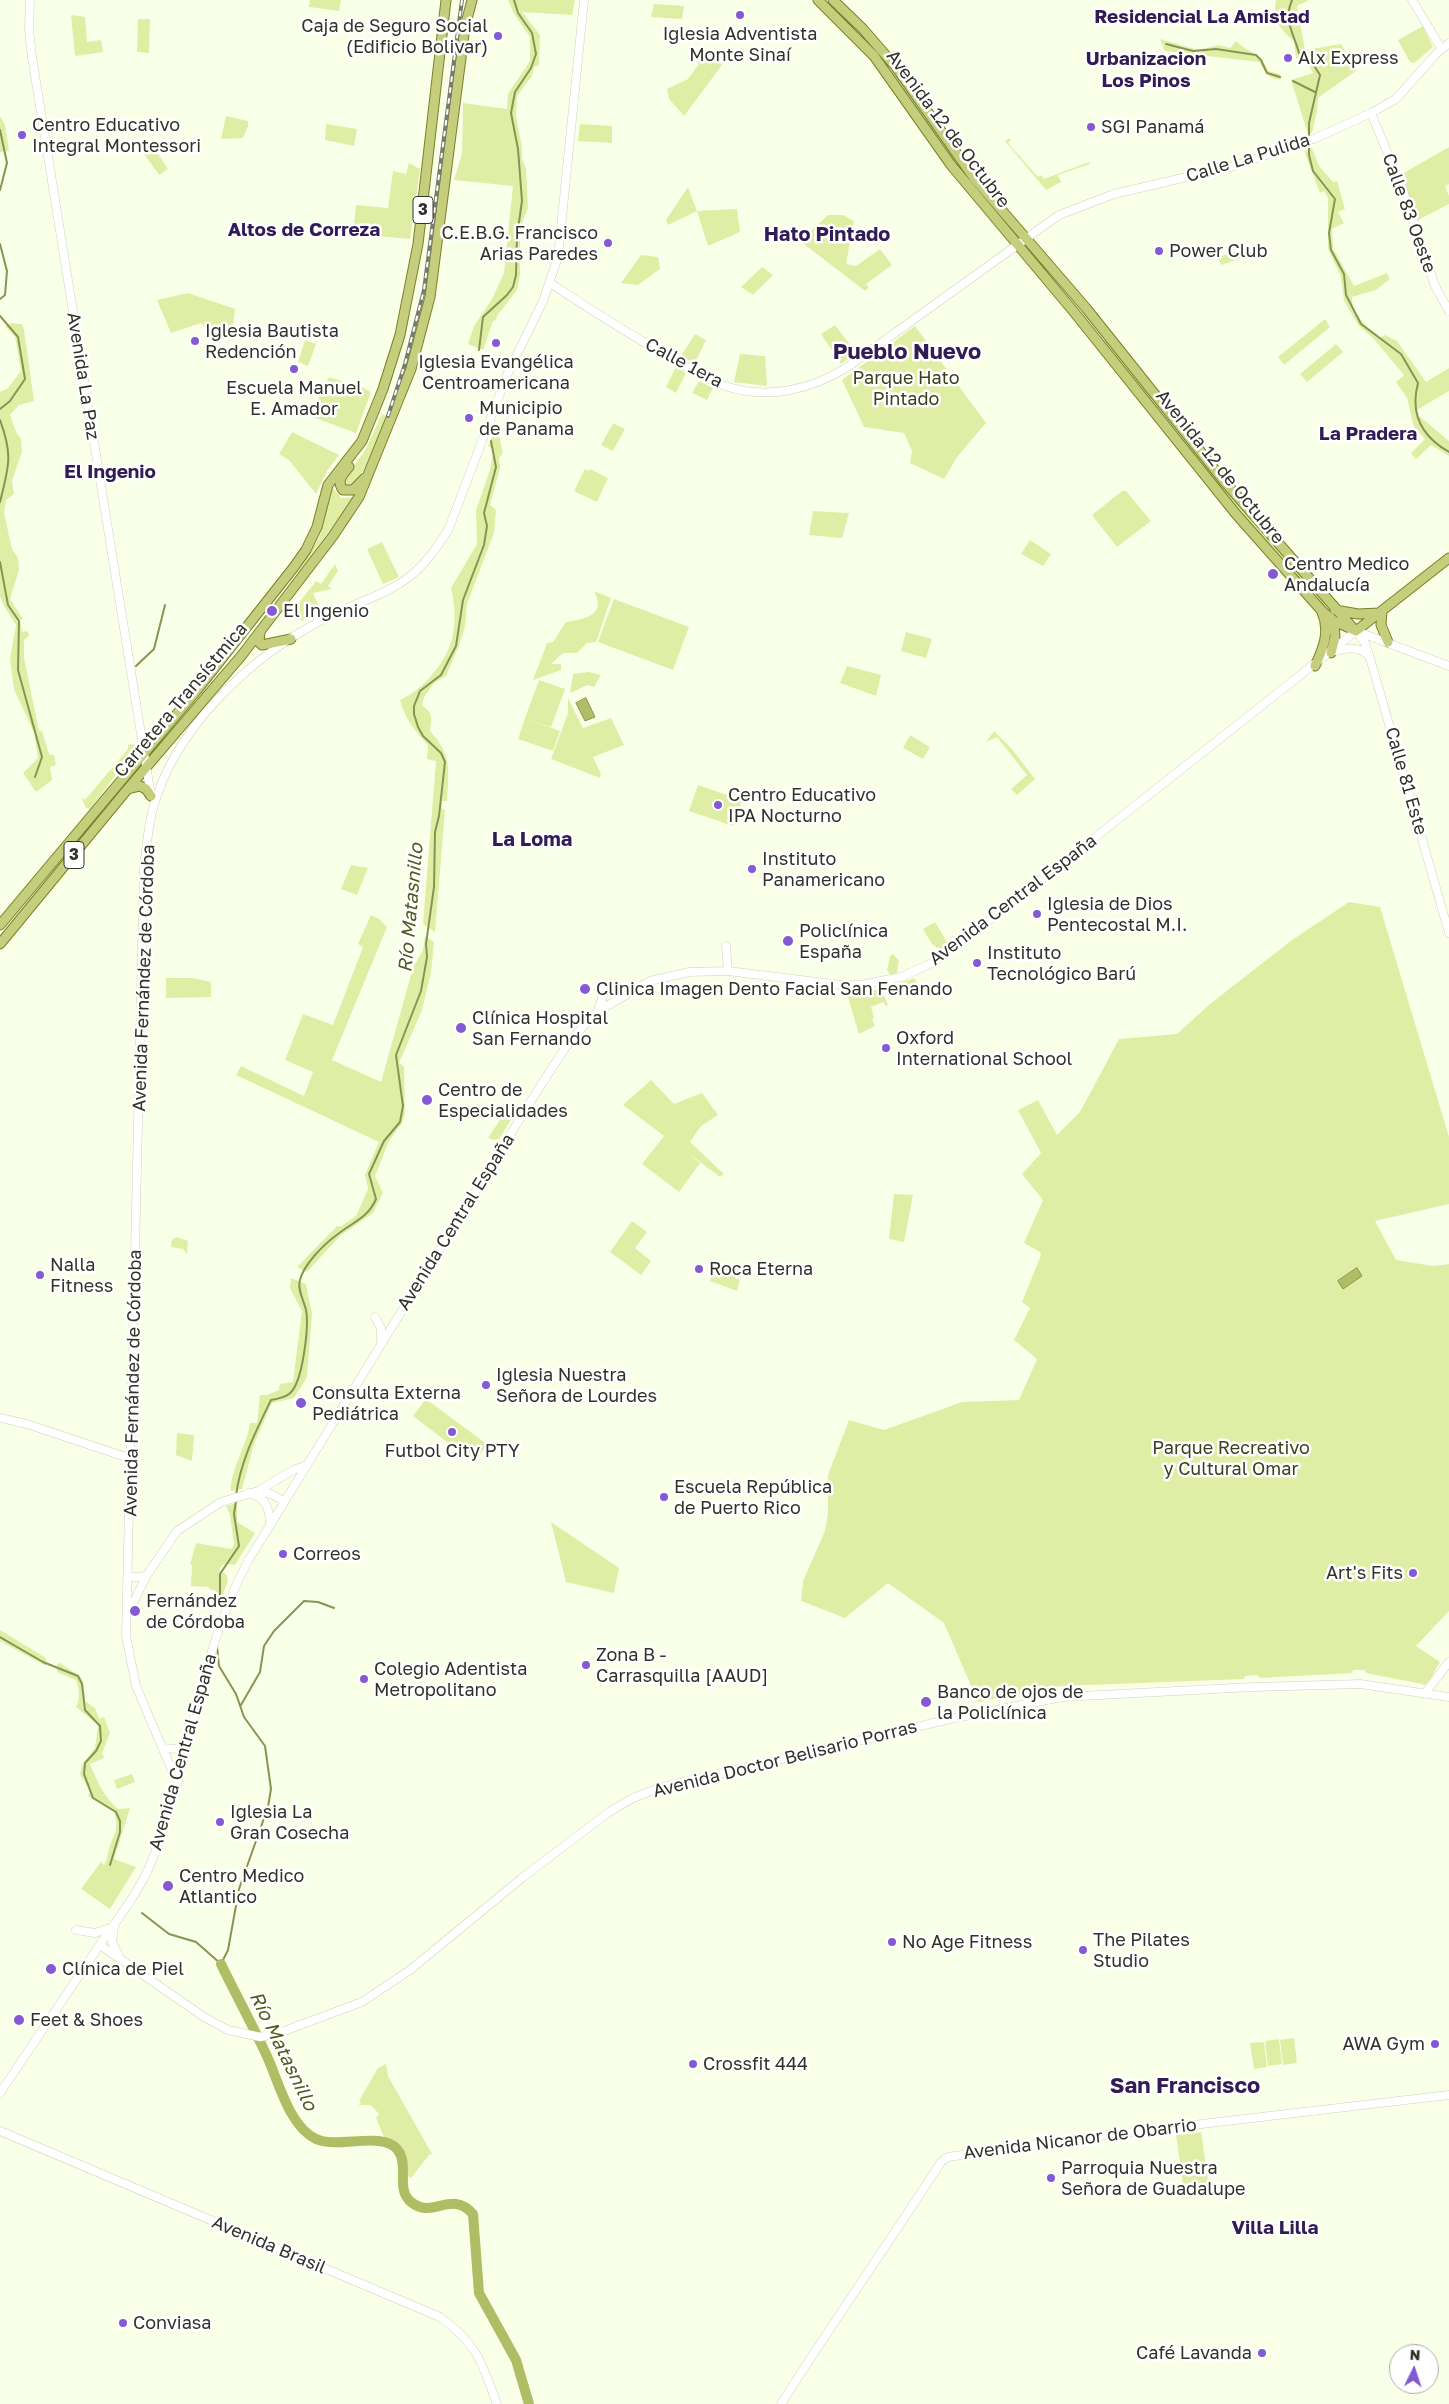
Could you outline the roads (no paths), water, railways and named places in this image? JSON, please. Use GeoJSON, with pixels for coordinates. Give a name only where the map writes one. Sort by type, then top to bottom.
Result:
{"type":"FeatureCollection","features":[{"type":"Feature","properties":{"kind":"main road","name":"Avenida La Paz"},"geometry":{"type":"LineString","coordinates":[[30,0],[29,30],[32,57],[152,811]]}},
{"type":"Feature","properties":{"kind":"main road","name":"Carretera Transístmica"},"geometry":{"type":"LineString","coordinates":[[0,925],[197,690],[306,550],[317,527],[328,485],[362,441],[384,389],[400,335],[415,262],[439,78],[446,0]]}},
{"type":"Feature","properties":{"kind":"main road","name":"Avenida Fernández de Córdoba"},"geometry":{"type":"LineString","coordinates":[[178,1780],[162,1748],[136,1686],[126,1636],[144,868],[152,811],[175,758],[202,716],[225,692],[291,639],[326,618],[393,589],[423,566],[438,548],[449,528],[507,375],[550,283],[558,256],[562,232],[580,21],[584,0]]}},
{"type":"Feature","properties":{"kind":"main road","name":"Avenida 12 de Octubre"},"geometry":{"type":"LineString","coordinates":[[818,0],[880,63],[951,165],[1074,312],[1242,520],[1322,611],[1334,621],[1356,632]]}},
{"type":"Feature","properties":{"kind":"main road","name":"Avenida 12 de Octubre"},"geometry":{"type":"LineString","coordinates":[[834,0],[863,29],[893,64],[963,164],[1158,398],[1224,481],[1356,632]]}},
{"type":"Feature","properties":{"kind":"main road"},"geometry":{"type":"LineString","coordinates":[[1412,0],[1441,48]]}},
{"type":"Feature","properties":{"kind":"main road","name":"Carretera Transístmica"},"geometry":{"type":"LineString","coordinates":[[0,944],[146,766],[260,632],[342,523],[359,497],[411,369],[430,297],[470,3]]}},
{"type":"Feature","properties":{"kind":"main road","name":"Calle La Pulida"},"geometry":{"type":"LineString","coordinates":[[1026,238],[1059,215],[1095,200],[1234,166],[1304,143],[1372,114],[1396,99],[1441,48],[1449,43]]}},
{"type":"Feature","properties":{"kind":"main road","name":"Calle 83 Oeste"},"geometry":{"type":"LineString","coordinates":[[1372,114],[1401,185],[1435,286],[1449,311]]}},
{"type":"Feature","properties":{"kind":"main road","name":"Calle 1era"},"geometry":{"type":"LineString","coordinates":[[550,283],[618,328],[714,381],[742,390],[782,392],[801,388],[834,376],[1026,238]]}},
{"type":"Feature","properties":{"kind":"main road"},"geometry":{"type":"LineString","coordinates":[[1151,408],[1158,398]]}},
{"type":"Feature","properties":{"kind":"main road"},"geometry":{"type":"LineString","coordinates":[[372,468],[353,490],[346,491],[341,488],[342,475],[365,444],[373,414]]}},
{"type":"Feature","properties":{"kind":"main road"},"geometry":{"type":"LineString","coordinates":[[1356,632],[1449,558]]}},
{"type":"Feature","properties":{"kind":"main road"},"geometry":{"type":"LineString","coordinates":[[1335,610],[1358,614],[1381,612]]}},
{"type":"Feature","properties":{"kind":"main road"},"geometry":{"type":"LineString","coordinates":[[1315,666],[1326,634],[1326,622],[1322,611]]}},
{"type":"Feature","properties":{"kind":"main road"},"geometry":{"type":"LineString","coordinates":[[1381,612],[1381,625],[1385,641]]}},
{"type":"Feature","properties":{"kind":"main road"},"geometry":{"type":"LineString","coordinates":[[1334,621],[1335,637],[1331,653],[1351,648],[1364,652],[1370,658]]}},
{"type":"Feature","properties":{"kind":"main road"},"geometry":{"type":"LineString","coordinates":[[260,632],[259,642],[262,645],[291,639]]}},
{"type":"Feature","properties":{"kind":"main road"},"geometry":{"type":"LineString","coordinates":[[1356,632],[1385,641],[1449,666]]}},
{"type":"Feature","properties":{"kind":"main road","name":"Avenida Central España"},"geometry":{"type":"LineString","coordinates":[[0,2093],[114,1925],[150,1865],[178,1780],[220,1627],[244,1570],[270,1523],[565,1048],[598,1011],[650,981],[672,975],[728,972],[841,985],[862,985],[901,977],[934,962],[1315,666],[1356,632]]}},
{"type":"Feature","properties":{"kind":"main road","name":"Calle 81 Este"},"geometry":{"type":"LineString","coordinates":[[1356,632],[1365,643],[1370,658],[1449,933]]}},
{"type":"Feature","properties":{"kind":"main road"},"geometry":{"type":"LineString","coordinates":[[1370,658],[1372,646],[1385,641]]}},
{"type":"Feature","properties":{"kind":"main road"},"geometry":{"type":"LineString","coordinates":[[126,790],[134,786],[140,786],[146,789],[151,796]]}},
{"type":"Feature","properties":{"kind":"main road"},"geometry":{"type":"LineString","coordinates":[[726,946],[728,972]]}},
{"type":"Feature","properties":{"kind":"main road"},"geometry":{"type":"LineString","coordinates":[[598,1011],[602,999],[600,985],[613,990],[632,991]]}},
{"type":"Feature","properties":{"kind":"main road"},"geometry":{"type":"LineString","coordinates":[[375,1317],[381,1328],[381,1344]]}},
{"type":"Feature","properties":{"kind":"main road"},"geometry":{"type":"LineString","coordinates":[[0,1418],[18,1421],[131,1457]]}},
{"type":"Feature","properties":{"kind":"main road"},"geometry":{"type":"LineString","coordinates":[[127,1614],[147,1575],[177,1531],[207,1509],[242,1494],[258,1491],[293,1470],[307,1464]]}},
{"type":"Feature","properties":{"kind":"main road"},"geometry":{"type":"LineString","coordinates":[[258,1491],[271,1494],[284,1501]]}},
{"type":"Feature","properties":{"kind":"main road"},"geometry":{"type":"LineString","coordinates":[[242,1494],[263,1500],[269,1509],[270,1523]]}},
{"type":"Feature","properties":{"kind":"main road"},"geometry":{"type":"LineString","coordinates":[[128,1577],[147,1575]]}},
{"type":"Feature","properties":{"kind":"main road"},"geometry":{"type":"LineString","coordinates":[[1426,1692],[1449,1662]]}},
{"type":"Feature","properties":{"kind":"main road","name":"Avenida Doctor Belisario Porras"},"geometry":{"type":"LineString","coordinates":[[100,1945],[218,2025],[247,2036],[260,2037],[276,2034],[362,2002],[410,1970],[522,1878],[609,1812],[633,1798],[659,1788],[946,1720],[1062,1697],[1253,1686],[1360,1684],[1426,1692],[1449,1697]]}},
{"type":"Feature","properties":{"kind":"main road"},"geometry":{"type":"LineString","coordinates":[[162,1748],[179,1749],[187,1744]]}},
{"type":"Feature","properties":{"kind":"main road"},"geometry":{"type":"LineString","coordinates":[[76,1930],[95,1933],[114,1925],[112,1942],[121,1960]]}},
{"type":"Feature","properties":{"kind":"main road","name":"Avenida Nicanor de Obarrio"},"geometry":{"type":"LineString","coordinates":[[781,2404],[834,2320],[941,2162],[948,2157],[1082,2138],[1449,2095]]}},
{"type":"Feature","properties":{"kind":"main road","name":"Avenida Brasil"},"geometry":{"type":"LineString","coordinates":[[0,2131],[440,2317],[470,2343],[482,2364],[496,2404]]}},
{"type":"Feature","properties":{"kind":"waterway","name":"Río Matasnillo"},"geometry":{"type":"LineString","coordinates":[[479,350],[483,317],[507,295],[513,287],[516,275],[517,236],[522,201],[518,149],[511,113],[515,92],[531,68],[536,54],[532,33],[518,13],[514,0]]}},
{"type":"Feature","properties":{"kind":"waterway"},"geometry":{"type":"LineString","coordinates":[[1292,0],[1289,21],[1299,53],[1308,56],[1320,75],[1309,123],[1309,138]]}},
{"type":"Feature","properties":{"kind":"waterway"},"geometry":{"type":"LineString","coordinates":[[1166,44],[1193,51],[1216,49],[1256,55],[1261,60],[1267,73],[1280,77]]}},
{"type":"Feature","properties":{"kind":"waterway"},"geometry":{"type":"LineString","coordinates":[[1293,81],[1315,92]]}},
{"type":"Feature","properties":{"kind":"waterway"},"geometry":{"type":"LineString","coordinates":[[0,130],[7,163],[0,190]]}},
{"type":"Feature","properties":{"kind":"waterway"},"geometry":{"type":"LineString","coordinates":[[1309,143],[1309,155],[1313,171],[1335,199],[1329,233],[1331,250],[1344,274],[1346,295],[1361,324],[1401,354],[1418,383],[1416,404],[1420,423],[1431,439],[1449,452]]}},
{"type":"Feature","properties":{"kind":"waterway"},"geometry":{"type":"LineString","coordinates":[[0,244],[7,271],[5,295],[0,299]]}},
{"type":"Feature","properties":{"kind":"waterway"},"geometry":{"type":"LineString","coordinates":[[0,316],[18,337],[25,379],[10,401],[0,409]]}},
{"type":"Feature","properties":{"kind":"waterway"},"geometry":{"type":"LineString","coordinates":[[0,420],[8,452],[6,479],[0,502]]}},
{"type":"Feature","properties":{"kind":"waterway","name":"Río Matasnillo"},"geometry":{"type":"LineString","coordinates":[[236,1496],[245,1459],[271,1400],[289,1394],[298,1379],[304,1354],[307,1328],[306,1310],[299,1287],[302,1274],[321,1249],[369,1211],[373,1205],[376,1199],[369,1174],[384,1141],[400,1122],[403,1106],[396,1055],[421,991],[427,957],[426,944],[434,887],[435,832],[439,816],[445,762],[441,753],[423,736],[418,727],[414,706],[420,691],[441,675],[456,646],[463,600],[484,545],[487,526],[484,513],[496,467],[491,441]]}},
{"type":"Feature","properties":{"kind":"waterway"},"geometry":{"type":"LineString","coordinates":[[0,562],[8,605],[19,621],[18,670],[42,757],[35,777]]}},
{"type":"Feature","properties":{"kind":"waterway"},"geometry":{"type":"LineString","coordinates":[[136,666],[154,649],[165,605]]}},
{"type":"Feature","properties":{"kind":"waterway","name":"Río Matasnillo"},"geometry":{"type":"LineString","coordinates":[[220,1601],[220,1574],[239,1546],[234,1514],[236,1501]]}},
{"type":"Feature","properties":{"kind":"waterway"},"geometry":{"type":"LineString","coordinates":[[241,1705],[260,1672],[264,1646],[274,1631],[304,1601],[318,1602],[334,1608]]}},
{"type":"Feature","properties":{"kind":"waterway"},"geometry":{"type":"LineString","coordinates":[[0,1637],[43,1662],[78,1676],[82,1684],[85,1710],[100,1726],[101,1741],[96,1751],[85,1763],[84,1774],[93,1798],[116,1812],[120,1821],[120,1832],[110,1865]]}},
{"type":"Feature","properties":{"kind":"waterway","name":"Río Matasnillo"},"geometry":{"type":"LineString","coordinates":[[142,1913],[169,1934],[196,1942],[221,1964],[228,1950],[239,1889],[268,1807],[271,1789],[265,1746],[244,1717],[236,1694],[219,1666],[217,1646]]}},
{"type":"Feature","properties":{"kind":"waterway","name":"Río Matasnillo"},"geometry":{"type":"LineString","coordinates":[[221,1964],[265,2052],[291,2113],[306,2133],[325,2142],[381,2141],[390,2144],[401,2155],[404,2190],[406,2197],[411,2202],[419,2207],[427,2208],[457,2204],[465,2207],[473,2214],[479,2293],[516,2360],[529,2404]]}},
{"type":"Feature","properties":{"kind":"railway"},"geometry":{"type":"LineString","coordinates":[[388,416],[405,364],[424,290],[462,0]]}},
{"type":"Feature","properties":{"kind":"place","name":"Iglesia Adventista Monte Sinaí"},"geometry":{"type":"Point","coordinates":[740,15]}},
{"type":"Feature","properties":{"kind":"place","name":"Caja de Seguro Social (Edificio Bolivar)"},"geometry":{"type":"Point","coordinates":[498,36]}},
{"type":"Feature","properties":{"kind":"place","name":"Alx Express"},"geometry":{"type":"Point","coordinates":[1288,58]}},
{"type":"Feature","properties":{"kind":"place","name":"SGI Panamá"},"geometry":{"type":"Point","coordinates":[1091,127]}},
{"type":"Feature","properties":{"kind":"place","name":"Centro Educativo Integral Montessori"},"geometry":{"type":"Point","coordinates":[22,135]}},
{"type":"Feature","properties":{"kind":"place","name":"C.E.B.G. Francisco Arias Paredes"},"geometry":{"type":"Point","coordinates":[608,243]}},
{"type":"Feature","properties":{"kind":"place","name":"Power Club"},"geometry":{"type":"Point","coordinates":[1159,251]}},
{"type":"Feature","properties":{"kind":"place","name":"Iglesia Bautista Redención"},"geometry":{"type":"Point","coordinates":[195,341]}},
{"type":"Feature","properties":{"kind":"place","name":"Iglesia Evangélica Centroamericana"},"geometry":{"type":"Point","coordinates":[496,343]}},
{"type":"Feature","properties":{"kind":"place","name":"Escuela Manuel E. Amador"},"geometry":{"type":"Point","coordinates":[294,369]}},
{"type":"Feature","properties":{"kind":"place","name":"Municipio de Panama"},"geometry":{"type":"Point","coordinates":[469,418]}},
{"type":"Feature","properties":{"kind":"place","name":"Centro Medico Andalucía"},"geometry":{"type":"Point","coordinates":[1273,574]}},
{"type":"Feature","properties":{"kind":"place","name":"El Ingenio"},"geometry":{"type":"Point","coordinates":[272,611]}},
{"type":"Feature","properties":{"kind":"place","name":"Centro Educativo IPA Nocturno"},"geometry":{"type":"Point","coordinates":[718,805]}},
{"type":"Feature","properties":{"kind":"place","name":"Instituto Panamericano"},"geometry":{"type":"Point","coordinates":[752,869]}},
{"type":"Feature","properties":{"kind":"place","name":"Iglesia de Dios Pentecostal M.I."},"geometry":{"type":"Point","coordinates":[1037,914]}},
{"type":"Feature","properties":{"kind":"place","name":"Policlínica España"},"geometry":{"type":"Point","coordinates":[788,941]}},
{"type":"Feature","properties":{"kind":"place","name":"Instituto Tecnológico Barú"},"geometry":{"type":"Point","coordinates":[977,963]}},
{"type":"Feature","properties":{"kind":"place","name":"Clinica Imagen Dento Facial San Fenando"},"geometry":{"type":"Point","coordinates":[585,989]}},
{"type":"Feature","properties":{"kind":"place","name":"Clínica Hospital San Fernando"},"geometry":{"type":"Point","coordinates":[461,1028]}},
{"type":"Feature","properties":{"kind":"place","name":"Oxford International School"},"geometry":{"type":"Point","coordinates":[886,1048]}},
{"type":"Feature","properties":{"kind":"place","name":"Centro de Especialidades"},"geometry":{"type":"Point","coordinates":[427,1100]}},
{"type":"Feature","properties":{"kind":"place","name":"Roca Eterna"},"geometry":{"type":"Point","coordinates":[699,1269]}},
{"type":"Feature","properties":{"kind":"place","name":"Nalla Fitness"},"geometry":{"type":"Point","coordinates":[40,1275]}},
{"type":"Feature","properties":{"kind":"place","name":"Iglesia Nuestra Señora de Lourdes"},"geometry":{"type":"Point","coordinates":[486,1385]}},
{"type":"Feature","properties":{"kind":"place","name":"Consulta Externa Pediátrica"},"geometry":{"type":"Point","coordinates":[301,1403]}},
{"type":"Feature","properties":{"kind":"place","name":"Futbol City PTY"},"geometry":{"type":"Point","coordinates":[452,1432]}},
{"type":"Feature","properties":{"kind":"place","name":"Escuela República de Puerto Rico"},"geometry":{"type":"Point","coordinates":[664,1497]}},
{"type":"Feature","properties":{"kind":"place","name":"Correos"},"geometry":{"type":"Point","coordinates":[283,1554]}},
{"type":"Feature","properties":{"kind":"place","name":"Art's Fits"},"geometry":{"type":"Point","coordinates":[1413,1573]}},
{"type":"Feature","properties":{"kind":"place","name":"Fernández de Córdoba"},"geometry":{"type":"Point","coordinates":[135,1611]}},
{"type":"Feature","properties":{"kind":"place","name":"Zona B - Carrasquilla [AAUD]"},"geometry":{"type":"Point","coordinates":[586,1665]}},
{"type":"Feature","properties":{"kind":"place","name":"Colegio Adentista Metropolitano"},"geometry":{"type":"Point","coordinates":[364,1679]}},
{"type":"Feature","properties":{"kind":"place","name":"Banco de ojos de la Policlínica"},"geometry":{"type":"Point","coordinates":[926,1702]}},
{"type":"Feature","properties":{"kind":"place","name":"Iglesia La Gran Cosecha"},"geometry":{"type":"Point","coordinates":[220,1822]}},
{"type":"Feature","properties":{"kind":"place","name":"Centro Medico Atlantico"},"geometry":{"type":"Point","coordinates":[168,1886]}},
{"type":"Feature","properties":{"kind":"place","name":"No Age Fitness"},"geometry":{"type":"Point","coordinates":[892,1942]}},
{"type":"Feature","properties":{"kind":"place","name":"The Pilates Studio"},"geometry":{"type":"Point","coordinates":[1083,1950]}},
{"type":"Feature","properties":{"kind":"place","name":"Clínica de Piel"},"geometry":{"type":"Point","coordinates":[51,1969]}},
{"type":"Feature","properties":{"kind":"place","name":"Feet & Shoes"},"geometry":{"type":"Point","coordinates":[19,2020]}},
{"type":"Feature","properties":{"kind":"place","name":"AWA Gym"},"geometry":{"type":"Point","coordinates":[1435,2044]}},
{"type":"Feature","properties":{"kind":"place","name":"Crossfit 444"},"geometry":{"type":"Point","coordinates":[693,2064]}},
{"type":"Feature","properties":{"kind":"place","name":"Parroquia Nuestra Señora de Guadalupe"},"geometry":{"type":"Point","coordinates":[1051,2178]}},
{"type":"Feature","properties":{"kind":"place","name":"Conviasa"},"geometry":{"type":"Point","coordinates":[123,2323]}},
{"type":"Feature","properties":{"kind":"place","name":"Café Lavanda"},"geometry":{"type":"Point","coordinates":[1262,2353]}},
{"type":"Feature","properties":{"kind":"district","name":"Residencial La Amistad"},"geometry":{"type":"Point","coordinates":[1202,17]}},
{"type":"Feature","properties":{"kind":"district","name":"Urbanizacion Los Pinos"},"geometry":{"type":"Point","coordinates":[1146,70]}},
{"type":"Feature","properties":{"kind":"district","name":"Altos de Correza"},"geometry":{"type":"Point","coordinates":[304,230]}},
{"type":"Feature","properties":{"kind":"district","name":"Hato Pintado"},"geometry":{"type":"Point","coordinates":[827,235]}},
{"type":"Feature","properties":{"kind":"district","name":"Pueblo Nuevo"},"geometry":{"type":"Point","coordinates":[907,352]}},
{"type":"Feature","properties":{"kind":"district","name":"La Pradera"},"geometry":{"type":"Point","coordinates":[1368,434]}},
{"type":"Feature","properties":{"kind":"district","name":"El Ingenio"},"geometry":{"type":"Point","coordinates":[110,472]}},
{"type":"Feature","properties":{"kind":"district","name":"La Loma"},"geometry":{"type":"Point","coordinates":[532,840]}},
{"type":"Feature","properties":{"kind":"district","name":"San Francisco"},"geometry":{"type":"Point","coordinates":[1185,2086]}},
{"type":"Feature","properties":{"kind":"district","name":"Villa Lilla"},"geometry":{"type":"Point","coordinates":[1275,2228]}},
{"type":"Feature","properties":{"kind":"park label","name":"Parque Hato Pintado"},"geometry":{"type":"Point","coordinates":[906,388]}},
{"type":"Feature","properties":{"kind":"park label","name":"Parque Recreativo y Cultural Omar"},"geometry":{"type":"Point","coordinates":[1231,1458]}}]}
